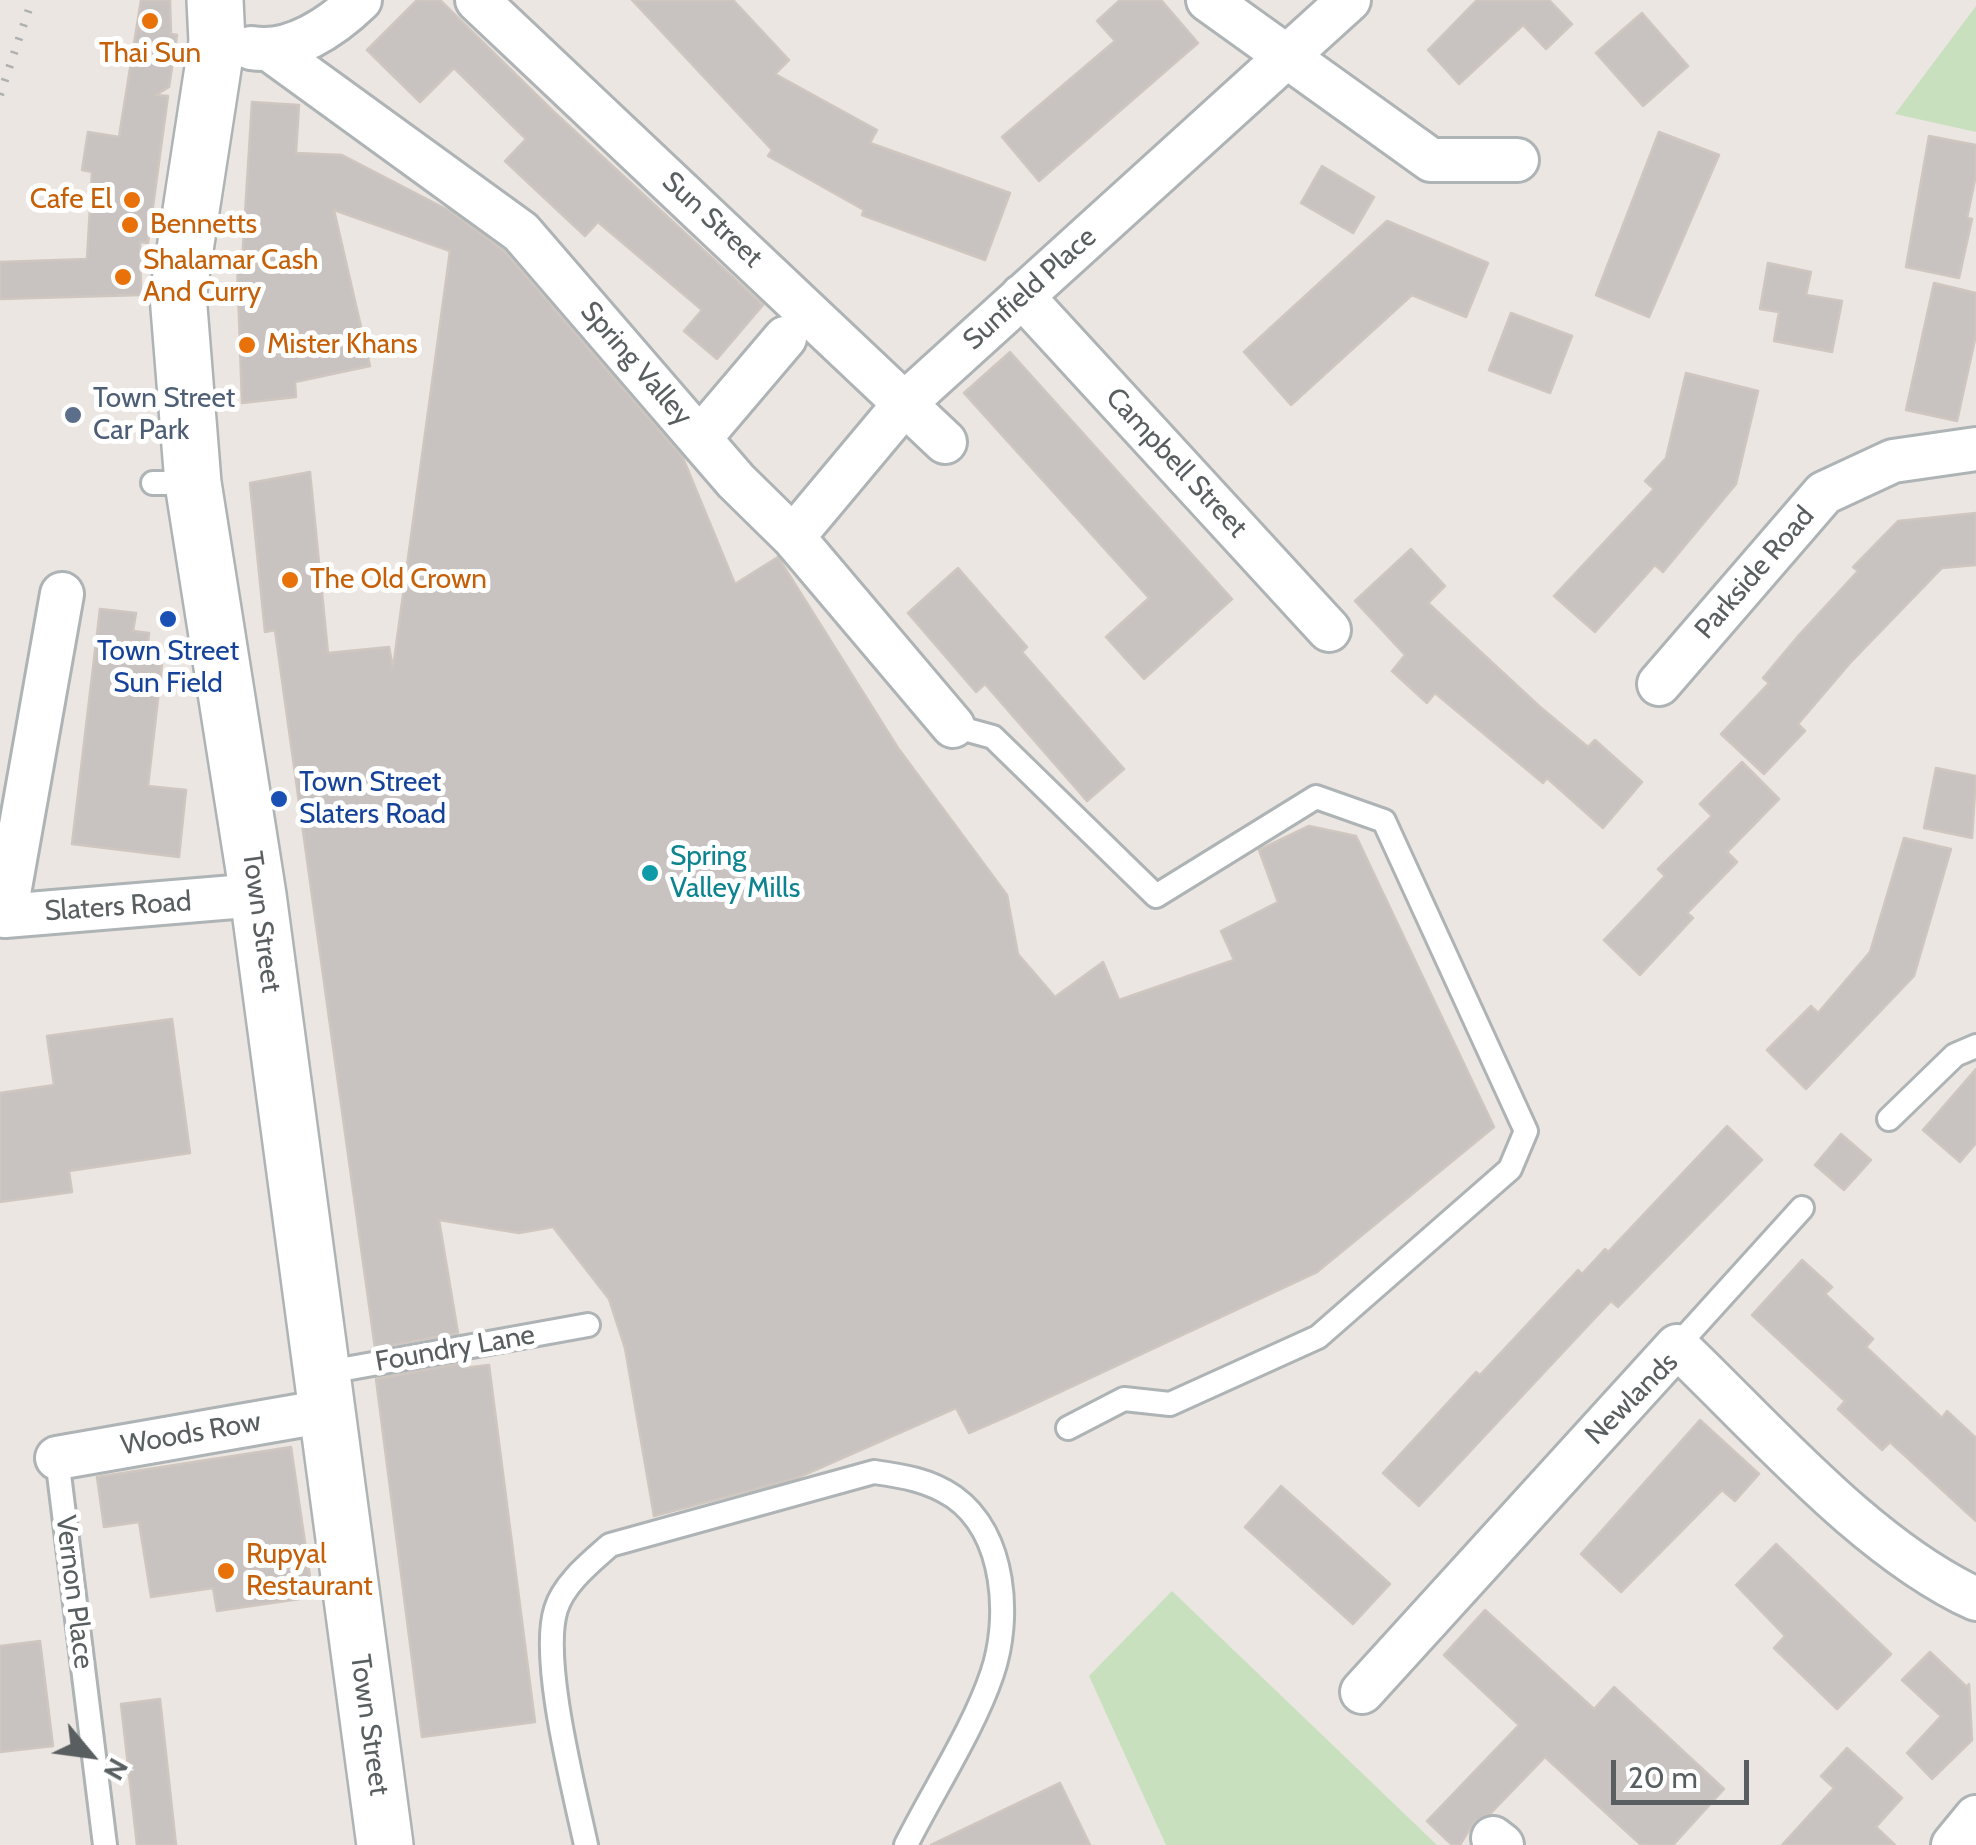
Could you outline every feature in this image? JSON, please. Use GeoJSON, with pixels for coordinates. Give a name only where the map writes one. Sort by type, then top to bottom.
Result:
{"type":"FeatureCollection","features":[{"type":"Feature","properties":{"kind":"main road","name":"Town Street"},"geometry":{"type":"LineString","coordinates":[[216,21],[178,295],[173,483],[258,896],[385,1845]]}},
{"type":"Feature","properties":{"kind":"street"},"geometry":{"type":"LineString","coordinates":[[216,21],[273,52],[336,23],[360,0]]}},
{"type":"Feature","properties":{"kind":"street","name":"Sun Street"},"geometry":{"type":"LineString","coordinates":[[477,0],[945,442]]}},
{"type":"Feature","properties":{"kind":"street"},"geometry":{"type":"LineString","coordinates":[[1208,0],[1431,160],[1517,160]]}},
{"type":"Feature","properties":{"kind":"street","name":"Sunfield Place"},"geometry":{"type":"LineString","coordinates":[[793,538],[906,402],[1349,0]]}},
{"type":"Feature","properties":{"kind":"street","name":"Spring Valley"},"geometry":{"type":"LineString","coordinates":[[273,52],[521,232],[700,438],[793,538],[952,726]]}},
{"type":"Feature","properties":{"kind":"street","name":"Campbell Street"},"geometry":{"type":"LineString","coordinates":[[1022,296],[1329,630]]}},
{"type":"Feature","properties":{"kind":"street"},"geometry":{"type":"LineString","coordinates":[[700,438],[785,338]]}},
{"type":"Feature","properties":{"kind":"street","name":"Parkside Road"},"geometry":{"type":"LineString","coordinates":[[1658,684],[1824,493],[1893,460],[1976,450]]}},
{"type":"Feature","properties":{"kind":"street","name":"Slaters Road"},"geometry":{"type":"LineString","coordinates":[[62,594],[2,920],[258,896]]}},
{"type":"Feature","properties":{"kind":"street","name":"Newlands"},"geometry":{"type":"LineString","coordinates":[[1362,1692],[1677,1346],[1884,1543],[1944,1584],[1976,1598]]}},
{"type":"Feature","properties":{"kind":"street","name":"Woods Row"},"geometry":{"type":"LineString","coordinates":[[57,1458],[324,1392]]}},
{"type":"Feature","properties":{"kind":"street"},"geometry":{"type":"LineString","coordinates":[[1954,1845],[1976,1817]]}},
{"type":"Feature","properties":{"kind":"lane"},"geometry":{"type":"LineString","coordinates":[[952,726],[993,737],[1156,896],[1316,797],[1384,821],[1526,1131],[1510,1169],[1318,1337],[1170,1404],[1124,1399],[1068,1428]]}},
{"type":"Feature","properties":{"kind":"lane"},"geometry":{"type":"LineString","coordinates":[[1890,1118],[1955,1056],[1976,1046]]}},
{"type":"Feature","properties":{"kind":"lane"},"geometry":{"type":"LineString","coordinates":[[1677,1346],[1802,1208]]}},
{"type":"Feature","properties":{"kind":"lane","name":"Foundry Lane"},"geometry":{"type":"LineString","coordinates":[[324,1392],[588,1325]]}},
{"type":"Feature","properties":{"kind":"lane","name":"Vernon Place"},"geometry":{"type":"LineString","coordinates":[[57,1458],[105,1845]]}},
{"type":"Feature","properties":{"kind":"lane"},"geometry":{"type":"LineString","coordinates":[[586,1845],[550,1645],[556,1606],[580,1572],[610,1545],[874,1472],[917,1478],[956,1499],[984,1533],[999,1576],[1004,1630],[992,1676],[906,1845]]}},
{"type":"Feature","properties":{"kind":"green space"},"geometry":{"type":"Polygon","coordinates":[[[1976,6],[1976,132],[1895,114],[1976,6]]]}},
{"type":"Feature","properties":{"kind":"green space"},"geometry":{"type":"Polygon","coordinates":[[[1172,1591],[1437,1845],[1166,1845],[1089,1676],[1172,1591]]]}},
{"type":"Feature","properties":{"kind":"building"},"geometry":{"type":"Polygon","coordinates":[[[141,0],[170,0],[171,34],[177,35],[169,87],[156,95],[168,96],[148,243],[140,242],[141,295],[0,299],[0,262],[87,259],[92,172],[82,170],[88,132],[119,137],[141,0]]]}},
{"type":"Feature","properties":{"kind":"building"},"geometry":{"type":"Polygon","coordinates":[[[417,0],[440,0],[553,111],[763,305],[717,359],[684,331],[702,310],[598,222],[585,236],[505,161],[526,139],[454,68],[420,102],[367,50],[417,0]]]}},
{"type":"Feature","properties":{"kind":"building"},"geometry":{"type":"Polygon","coordinates":[[[632,0],[733,0],[789,60],[775,74],[877,130],[870,143],[1010,193],[985,260],[862,215],[864,210],[768,156],[772,150],[632,0]]]}},
{"type":"Feature","properties":{"kind":"building"},"geometry":{"type":"Polygon","coordinates":[[[1120,0],[1161,0],[1198,43],[1039,181],[1002,137],[1115,41],[1097,21],[1120,0]]]}},
{"type":"Feature","properties":{"kind":"building"},"geometry":{"type":"Polygon","coordinates":[[[1477,0],[1549,0],[1572,24],[1546,49],[1523,25],[1459,84],[1428,50],[1477,0]]]}},
{"type":"Feature","properties":{"kind":"building"},"geometry":{"type":"Polygon","coordinates":[[[1642,13],[1688,66],[1643,106],[1596,53],[1642,13]]]}},
{"type":"Feature","properties":{"kind":"building","name":"Spring Valley Mills"},"geometry":{"type":"Polygon","coordinates":[[[252,102],[299,105],[296,153],[342,155],[450,211],[504,251],[683,458],[735,584],[778,557],[898,748],[1007,895],[1018,954],[1055,997],[1103,962],[1119,1000],[1234,960],[1221,931],[1278,902],[1259,850],[1309,826],[1356,836],[1494,1127],[1317,1272],[1015,1413],[969,1433],[956,1408],[797,1478],[654,1516],[625,1348],[609,1299],[553,1227],[519,1233],[439,1220],[458,1333],[375,1348],[275,630],[265,632],[250,483],[310,472],[328,653],[389,647],[393,668],[450,251],[334,210],[370,366],[295,382],[296,397],[242,403],[237,262],[242,262],[252,102]]]}},
{"type":"Feature","properties":{"kind":"building"},"geometry":{"type":"Polygon","coordinates":[[[1659,132],[1719,155],[1649,317],[1596,295],[1659,132]]]}},
{"type":"Feature","properties":{"kind":"building"},"geometry":{"type":"Polygon","coordinates":[[[1929,136],[1976,145],[1976,175],[1967,218],[1972,219],[1959,278],[1906,267],[1929,136]]]}},
{"type":"Feature","properties":{"kind":"building"},"geometry":{"type":"Polygon","coordinates":[[[1322,166],[1374,197],[1353,233],[1301,203],[1322,166]]]}},
{"type":"Feature","properties":{"kind":"building"},"geometry":{"type":"Polygon","coordinates":[[[1387,221],[1488,263],[1466,317],[1412,295],[1291,405],[1244,352],[1387,221]]]}},
{"type":"Feature","properties":{"kind":"building"},"geometry":{"type":"Polygon","coordinates":[[[1768,263],[1811,272],[1806,295],[1842,301],[1832,352],[1774,341],[1779,312],[1760,309],[1768,263]]]}},
{"type":"Feature","properties":{"kind":"building"},"geometry":{"type":"Polygon","coordinates":[[[1934,283],[1976,293],[1976,335],[1957,421],[1906,410],[1934,283]]]}},
{"type":"Feature","properties":{"kind":"building"},"geometry":{"type":"Polygon","coordinates":[[[1511,313],[1572,336],[1550,393],[1489,370],[1511,313]]]}},
{"type":"Feature","properties":{"kind":"building"},"geometry":{"type":"Polygon","coordinates":[[[1010,352],[1232,599],[1144,679],[1106,637],[1149,598],[964,393],[1010,352]]]}},
{"type":"Feature","properties":{"kind":"building"},"geometry":{"type":"Polygon","coordinates":[[[1686,373],[1758,391],[1736,484],[1663,572],[1655,565],[1595,632],[1554,596],[1654,489],[1645,481],[1666,458],[1686,373]]]}},
{"type":"Feature","properties":{"kind":"building"},"geometry":{"type":"Polygon","coordinates":[[[1976,513],[1976,565],[1942,568],[1850,663],[1798,724],[1805,731],[1764,774],[1721,734],[1769,683],[1763,678],[1799,635],[1858,571],[1853,567],[1898,521],[1976,513]]]}},
{"type":"Feature","properties":{"kind":"building"},"geometry":{"type":"Polygon","coordinates":[[[1411,549],[1445,586],[1428,603],[1588,747],[1595,740],[1642,782],[1603,828],[1547,778],[1543,783],[1435,693],[1427,703],[1392,671],[1405,655],[1355,601],[1411,549]]]}},
{"type":"Feature","properties":{"kind":"building"},"geometry":{"type":"Polygon","coordinates":[[[958,568],[1027,647],[1022,652],[1124,769],[1087,801],[985,684],[976,692],[908,613],[958,568]]]}},
{"type":"Feature","properties":{"kind":"building"},"geometry":{"type":"Polygon","coordinates":[[[100,609],[136,613],[133,631],[149,633],[146,662],[162,664],[148,786],[186,790],[179,857],[72,844],[100,609]]]}},
{"type":"Feature","properties":{"kind":"building"},"geometry":{"type":"Polygon","coordinates":[[[1742,762],[1779,799],[1727,852],[1737,862],[1687,913],[1693,918],[1640,975],[1604,940],[1665,876],[1658,869],[1712,816],[1700,804],[1742,762]]]}},
{"type":"Feature","properties":{"kind":"building"},"geometry":{"type":"Polygon","coordinates":[[[1936,768],[1976,776],[1972,838],[1924,828],[1936,768]]]}},
{"type":"Feature","properties":{"kind":"building"},"geometry":{"type":"Polygon","coordinates":[[[1904,838],[1951,849],[1914,976],[1806,1089],[1767,1050],[1811,1006],[1818,1013],[1870,952],[1904,838]]]}},
{"type":"Feature","properties":{"kind":"building"},"geometry":{"type":"Polygon","coordinates":[[[172,1019],[190,1153],[69,1171],[72,1192],[0,1202],[0,1093],[54,1085],[47,1036],[172,1019]]]}},
{"type":"Feature","properties":{"kind":"building"},"geometry":{"type":"Polygon","coordinates":[[[1976,1069],[1976,1143],[1960,1162],[1923,1130],[1976,1069]]]}},
{"type":"Feature","properties":{"kind":"building"},"geometry":{"type":"Polygon","coordinates":[[[1727,1126],[1762,1160],[1618,1307],[1611,1301],[1419,1506],[1383,1473],[1476,1372],[1480,1375],[1578,1270],[1582,1274],[1605,1249],[1608,1252],[1727,1126]]]}},
{"type":"Feature","properties":{"kind":"building"},"geometry":{"type":"Polygon","coordinates":[[[1841,1134],[1871,1160],[1844,1190],[1815,1165],[1841,1134]]]}},
{"type":"Feature","properties":{"kind":"building"},"geometry":{"type":"Polygon","coordinates":[[[1802,1260],[1832,1287],[1825,1294],[1873,1339],[1866,1347],[1942,1418],[1947,1411],[1976,1438],[1976,1521],[1890,1442],[1882,1450],[1838,1409],[1845,1401],[1752,1315],[1802,1260]]]}},
{"type":"Feature","properties":{"kind":"building"},"geometry":{"type":"Polygon","coordinates":[[[462,1363],[463,1368],[489,1365],[535,1722],[422,1737],[376,1379],[462,1363]]]}},
{"type":"Feature","properties":{"kind":"building"},"geometry":{"type":"Polygon","coordinates":[[[1700,1420],[1759,1474],[1735,1501],[1722,1490],[1621,1592],[1581,1554],[1700,1420]]]}},
{"type":"Feature","properties":{"kind":"building"},"geometry":{"type":"Polygon","coordinates":[[[291,1447],[313,1597],[217,1611],[213,1588],[151,1597],[139,1522],[104,1527],[97,1477],[291,1447]]]}},
{"type":"Feature","properties":{"kind":"building"},"geometry":{"type":"Polygon","coordinates":[[[1281,1486],[1390,1584],[1353,1624],[1245,1527],[1281,1486]]]}},
{"type":"Feature","properties":{"kind":"building"},"geometry":{"type":"Polygon","coordinates":[[[1776,1544],[1891,1654],[1837,1709],[1774,1648],[1785,1636],[1736,1585],[1776,1544]]]}},
{"type":"Feature","properties":{"kind":"building"},"geometry":{"type":"Polygon","coordinates":[[[1485,1610],[1594,1709],[1614,1687],[1724,1789],[1673,1845],[1641,1845],[1545,1757],[1490,1814],[1474,1822],[1460,1845],[1452,1845],[1427,1821],[1519,1725],[1444,1655],[1485,1610]]]}},
{"type":"Feature","properties":{"kind":"building"},"geometry":{"type":"Polygon","coordinates":[[[40,1641],[53,1746],[0,1752],[0,1646],[40,1641]]]}},
{"type":"Feature","properties":{"kind":"building"},"geometry":{"type":"Polygon","coordinates":[[[1930,1652],[1967,1687],[1969,1684],[1972,1740],[1932,1779],[1907,1753],[1941,1716],[1902,1680],[1930,1652]]]}},
{"type":"Feature","properties":{"kind":"building"},"geometry":{"type":"Polygon","coordinates":[[[160,1699],[176,1845],[137,1845],[121,1704],[160,1699]]]}},
{"type":"Feature","properties":{"kind":"building"},"geometry":{"type":"Polygon","coordinates":[[[1847,1748],[1902,1798],[1876,1827],[1895,1845],[1782,1845],[1834,1788],[1821,1776],[1847,1748]]]}},
{"type":"Feature","properties":{"kind":"building"},"geometry":{"type":"Polygon","coordinates":[[[1060,1783],[1090,1845],[931,1845],[1060,1783]]]}},
{"type":"Feature","properties":{"kind":"railway"},"geometry":{"type":"LineString","coordinates":[[0,95],[32,0]]}},
{"type":"Feature","properties":{"kind":"place","name":"Thai Sun"},"geometry":{"type":"Point","coordinates":[150,21]}},
{"type":"Feature","properties":{"kind":"place","name":"Cafe El"},"geometry":{"type":"Point","coordinates":[132,200]}},
{"type":"Feature","properties":{"kind":"place","name":"Bennetts"},"geometry":{"type":"Point","coordinates":[130,225]}},
{"type":"Feature","properties":{"kind":"place","name":"Shalamar Cash And Curry"},"geometry":{"type":"Point","coordinates":[123,277]}},
{"type":"Feature","properties":{"kind":"place","name":"Mister Khans"},"geometry":{"type":"Point","coordinates":[247,345]}},
{"type":"Feature","properties":{"kind":"place","name":"Town Street Car Park"},"geometry":{"type":"Point","coordinates":[73,415]}},
{"type":"Feature","properties":{"kind":"place","name":"The Old Crown"},"geometry":{"type":"Point","coordinates":[290,580]}},
{"type":"Feature","properties":{"kind":"place","name":"Town Street Sun Field"},"geometry":{"type":"Point","coordinates":[168,619]}},
{"type":"Feature","properties":{"kind":"place","name":"Town Street Slaters Road"},"geometry":{"type":"Point","coordinates":[279,799]}},
{"type":"Feature","properties":{"kind":"place","name":"Spring Valley Mills"},"geometry":{"type":"Point","coordinates":[650,873]}},
{"type":"Feature","properties":{"kind":"place","name":"Rupyal Restaurant"},"geometry":{"type":"Point","coordinates":[226,1571]}}]}
